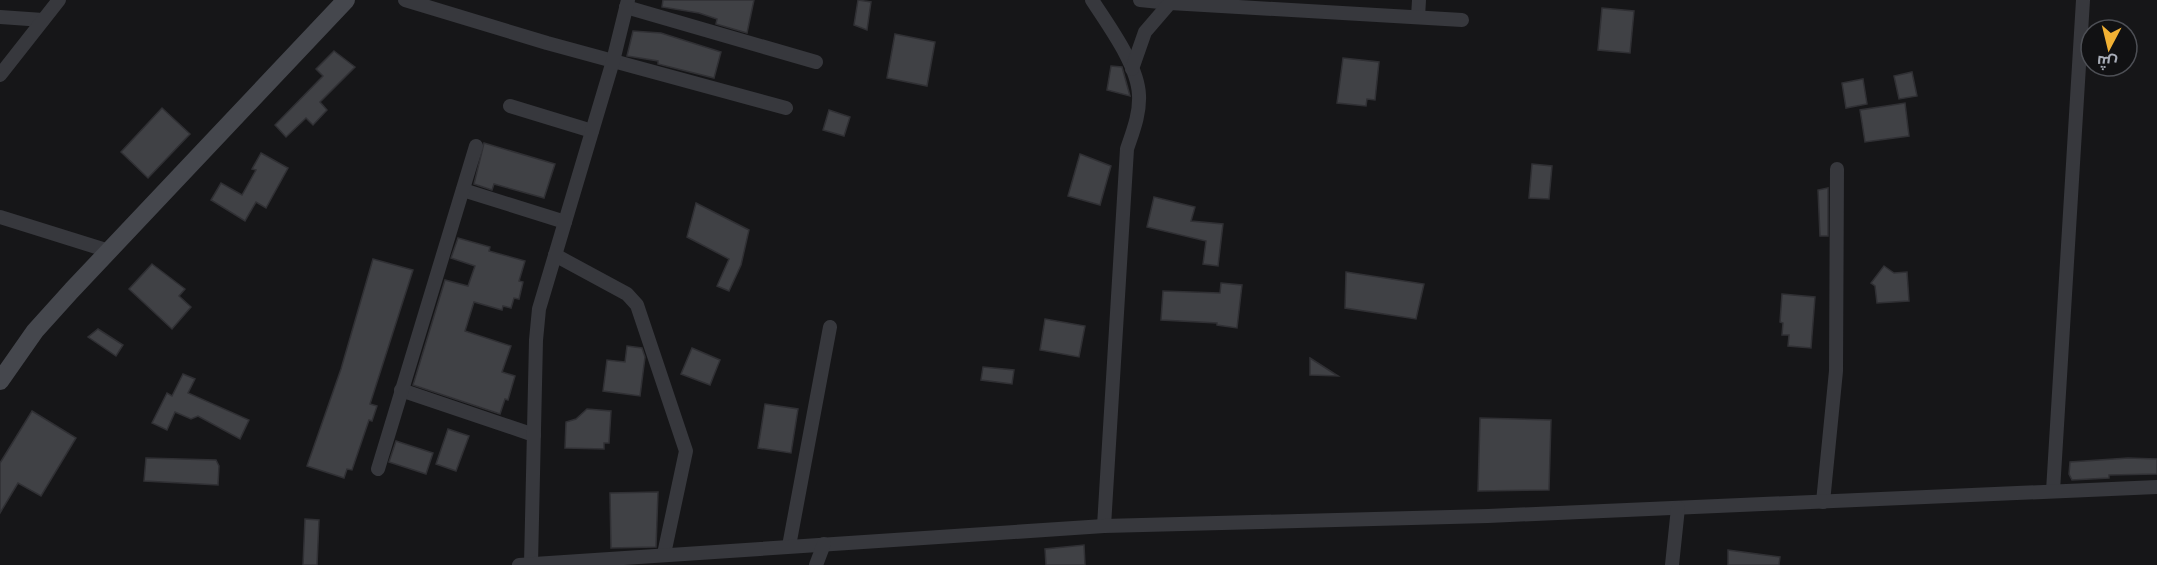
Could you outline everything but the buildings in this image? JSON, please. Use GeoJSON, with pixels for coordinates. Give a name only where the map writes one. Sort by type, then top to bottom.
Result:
{"type":"FeatureCollection","features":[{"type":"Feature","properties":{"kind":"main road"},"geometry":{"type":"LineString","coordinates":[[0,381],[35,331],[346,0]]}},
{"type":"Feature","properties":{"kind":"street"},"geometry":{"type":"LineString","coordinates":[[0,75],[59,0]]}},
{"type":"Feature","properties":{"kind":"street"},"geometry":{"type":"LineString","coordinates":[[405,0],[613,61],[786,108]]}},
{"type":"Feature","properties":{"kind":"street"},"geometry":{"type":"LineString","coordinates":[[1092,0],[1132,69],[1139,93],[1137,119],[1127,149],[1104,526]]}},
{"type":"Feature","properties":{"kind":"street"},"geometry":{"type":"LineString","coordinates":[[1140,0],[1170,3],[1242,3],[1462,20]]}},
{"type":"Feature","properties":{"kind":"street"},"geometry":{"type":"LineString","coordinates":[[1418,17],[1419,0]]}},
{"type":"Feature","properties":{"kind":"street"},"geometry":{"type":"LineString","coordinates":[[2053,491],[2084,0]]}},
{"type":"Feature","properties":{"kind":"street"},"geometry":{"type":"LineString","coordinates":[[816,62],[627,3],[613,61],[555,255],[537,325],[534,435],[525,565],[1104,526],[1678,508],[2157,487]]}},
{"type":"Feature","properties":{"kind":"street"},"geometry":{"type":"LineString","coordinates":[[1132,69],[1145,32],[1170,3]]}},
{"type":"Feature","properties":{"kind":"street"},"geometry":{"type":"LineString","coordinates":[[0,17],[43,20]]}},
{"type":"Feature","properties":{"kind":"street"},"geometry":{"type":"LineString","coordinates":[[510,106],[592,131]]}},
{"type":"Feature","properties":{"kind":"street"},"geometry":{"type":"LineString","coordinates":[[378,469],[476,146]]}},
{"type":"Feature","properties":{"kind":"street"},"geometry":{"type":"LineString","coordinates":[[1823,502],[1836,370],[1837,169]]}},
{"type":"Feature","properties":{"kind":"street"},"geometry":{"type":"LineString","coordinates":[[463,190],[565,222]]}},
{"type":"Feature","properties":{"kind":"street"},"geometry":{"type":"LineString","coordinates":[[0,217],[109,251]]}},
{"type":"Feature","properties":{"kind":"street"},"geometry":{"type":"LineString","coordinates":[[555,255],[627,294],[637,305],[686,451],[664,554]]}},
{"type":"Feature","properties":{"kind":"street"},"geometry":{"type":"LineString","coordinates":[[789,546],[830,327]]}},
{"type":"Feature","properties":{"kind":"street"},"geometry":{"type":"LineString","coordinates":[[401,390],[534,435]]}},
{"type":"Feature","properties":{"kind":"street"},"geometry":{"type":"LineString","coordinates":[[1672,565],[1678,508]]}},
{"type":"Feature","properties":{"kind":"street"},"geometry":{"type":"LineString","coordinates":[[816,565],[824,544]]}}]}
